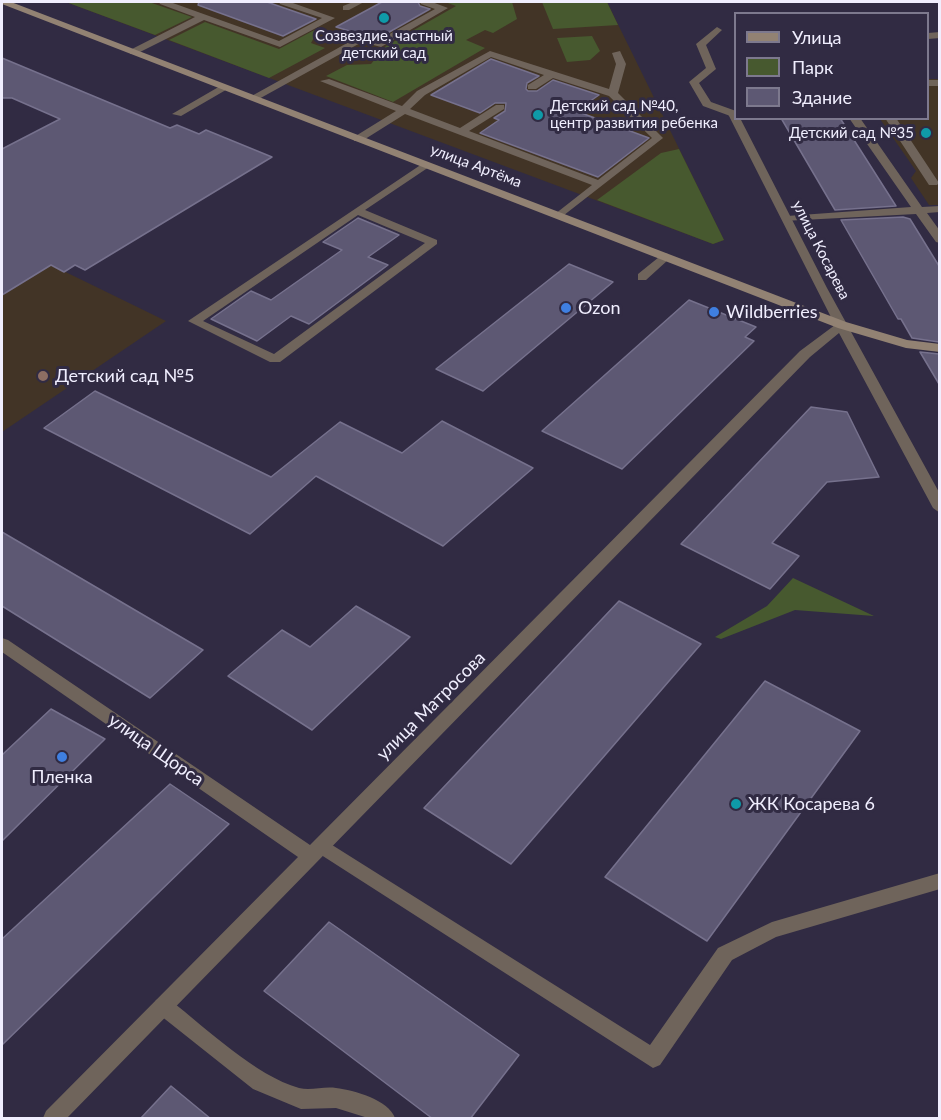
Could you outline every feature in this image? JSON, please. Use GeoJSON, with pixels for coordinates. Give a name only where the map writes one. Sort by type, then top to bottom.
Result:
{"type":"FeatureCollection","features":[{"type":"Feature","properties":{"kind":"main road","name":"улица Артёма"},"geometry":{"type":"LineString","coordinates":[[4,2],[842,325],[906,344],[939,348]]}},
{"type":"Feature","properties":{"kind":"street"},"geometry":{"type":"LineString","coordinates":[[163,2],[280,44],[330,18],[283,2]]}},
{"type":"Feature","properties":{"kind":"street"},"geometry":{"type":"LineString","coordinates":[[346,8],[358,2]]}},
{"type":"Feature","properties":{"kind":"street"},"geometry":{"type":"LineString","coordinates":[[253,98],[361,39],[378,45],[443,8],[424,2]]}},
{"type":"Feature","properties":{"kind":"street"},"geometry":{"type":"LineString","coordinates":[[134,52],[204,16]]}},
{"type":"Feature","properties":{"kind":"street","name":"улица Косарева"},"geometry":{"type":"LineString","coordinates":[[717,30],[701,45],[711,69],[694,82],[707,104],[734,116]]}},
{"type":"Feature","properties":{"kind":"street"},"geometry":{"type":"LineString","coordinates":[[613,94],[621,64],[617,53]]}},
{"type":"Feature","properties":{"kind":"street"},"geometry":{"type":"LineString","coordinates":[[358,139],[403,111],[421,93],[490,54],[613,94],[658,138],[559,216]]}},
{"type":"Feature","properties":{"kind":"street"},"geometry":{"type":"LineString","coordinates":[[532,87],[553,74]]}},
{"type":"Feature","properties":{"kind":"street"},"geometry":{"type":"LineString","coordinates":[[325,81],[600,184]]}},
{"type":"Feature","properties":{"kind":"street"},"geometry":{"type":"LineString","coordinates":[[177,114],[226,87]]}},
{"type":"Feature","properties":{"kind":"street"},"geometry":{"type":"LineString","coordinates":[[461,132],[500,107]]}},
{"type":"Feature","properties":{"kind":"street","name":"улица Косарева"},"geometry":{"type":"LineString","coordinates":[[736,120],[939,508]]}},
{"type":"Feature","properties":{"kind":"street"},"geometry":{"type":"LineString","coordinates":[[855,120],[939,240]]}},
{"type":"Feature","properties":{"kind":"street"},"geometry":{"type":"LineString","coordinates":[[891,120],[936,183]]}},
{"type":"Feature","properties":{"kind":"street"},"geometry":{"type":"LineString","coordinates":[[357,211],[433,242],[275,359],[194,321],[425,165]]}},
{"type":"Feature","properties":{"kind":"street"},"geometry":{"type":"LineString","coordinates":[[903,186],[936,183]]}},
{"type":"Feature","properties":{"kind":"street"},"geometry":{"type":"LineString","coordinates":[[787,219],[939,209]]}},
{"type":"Feature","properties":{"kind":"street"},"geometry":{"type":"LineString","coordinates":[[642,276],[664,257]]}},
{"type":"Feature","properties":{"kind":"street","name":"улица Матросова"},"geometry":{"type":"LineString","coordinates":[[53,1119],[805,354],[842,325]]}},
{"type":"Feature","properties":{"kind":"street","name":"улица Щорса"},"geometry":{"type":"LineString","coordinates":[[2,644],[316,851],[653,1058],[725,954],[772,930],[939,881]]}},
{"type":"Feature","properties":{"kind":"street"},"geometry":{"type":"LineString","coordinates":[[163,1006],[260,1082],[301,1099],[336,1098],[370,1108],[385,1119]]}},
{"type":"Feature","properties":{"kind":"shaded area"},"geometry":{"type":"Polygon","coordinates":[[[66,2],[607,2],[724,240],[713,244],[66,2]]]}},
{"type":"Feature","properties":{"kind":"shaded area"},"geometry":{"type":"Polygon","coordinates":[[[929,79],[939,79],[939,205],[929,205],[911,178],[916,171],[881,120],[929,120],[929,79]]]}},
{"type":"Feature","properties":{"kind":"shaded area","name":"Детский сад №5"},"geometry":{"type":"Polygon","coordinates":[[[2,241],[166,321],[2,432],[2,241]]]}},
{"type":"Feature","properties":{"kind":"green space"},"geometry":{"type":"Polygon","coordinates":[[[66,2],[149,2],[192,17],[155,35],[66,2]]]}},
{"type":"Feature","properties":{"kind":"green space"},"geometry":{"type":"Polygon","coordinates":[[[445,2],[512,2],[517,19],[493,33],[485,30],[466,40],[485,48],[393,102],[326,76],[347,65],[371,64],[386,46],[456,6],[445,2]]]}},
{"type":"Feature","properties":{"kind":"green space"},"geometry":{"type":"Polygon","coordinates":[[[542,2],[607,2],[618,25],[553,29],[542,2]]]}},
{"type":"Feature","properties":{"kind":"green space"},"geometry":{"type":"Polygon","coordinates":[[[205,22],[279,49],[320,27],[311,43],[325,48],[269,78],[169,40],[205,22]]]}},
{"type":"Feature","properties":{"kind":"green space"},"geometry":{"type":"Polygon","coordinates":[[[592,36],[600,51],[590,60],[567,62],[557,38],[592,36]]]}},
{"type":"Feature","properties":{"kind":"green space"},"geometry":{"type":"Polygon","coordinates":[[[679,149],[724,240],[713,244],[597,200],[661,153],[679,149]]]}},
{"type":"Feature","properties":{"kind":"green space"},"geometry":{"type":"Polygon","coordinates":[[[793,578],[874,616],[795,610],[721,639],[715,637],[767,606],[793,578]]]}},
{"type":"Feature","properties":{"kind":"building"},"geometry":{"type":"Polygon","coordinates":[[[199,2],[267,2],[316,19],[283,36],[198,5],[199,2]]]}},
{"type":"Feature","properties":{"kind":"building","name":"Созвездие, частный детский сад"},"geometry":{"type":"Polygon","coordinates":[[[382,2],[418,2],[420,6],[430,9],[377,39],[336,27],[382,2]]]}},
{"type":"Feature","properties":{"kind":"building"},"geometry":{"type":"Polygon","coordinates":[[[2,58],[170,128],[177,125],[199,134],[206,130],[272,157],[85,270],[75,265],[64,272],[51,265],[2,295],[2,149],[60,119],[12,98],[2,98],[2,58]]]}},
{"type":"Feature","properties":{"kind":"building","name":"Детский сад №40, центр развития ребенка"},"geometry":{"type":"Polygon","coordinates":[[[491,59],[539,76],[527,83],[528,91],[537,91],[553,80],[599,95],[576,111],[649,138],[598,177],[480,133],[499,120],[494,118],[505,111],[506,103],[495,103],[480,113],[431,95],[491,59]]]}},
{"type":"Feature","properties":{"kind":"building"},"geometry":{"type":"Polygon","coordinates":[[[782,120],[841,120],[896,206],[835,210],[782,120]]]}},
{"type":"Feature","properties":{"kind":"building"},"geometry":{"type":"Polygon","coordinates":[[[903,217],[910,219],[939,266],[939,342],[912,338],[901,319],[898,319],[841,220],[903,217]]]}},
{"type":"Feature","properties":{"kind":"building"},"geometry":{"type":"Polygon","coordinates":[[[358,218],[399,235],[368,257],[388,265],[309,324],[291,316],[257,341],[211,319],[251,291],[271,300],[342,250],[323,242],[358,218]]]}},
{"type":"Feature","properties":{"kind":"building"},"geometry":{"type":"Polygon","coordinates":[[[569,264],[613,282],[483,391],[436,369],[569,264]]]}},
{"type":"Feature","properties":{"kind":"building"},"geometry":{"type":"Polygon","coordinates":[[[689,300],[756,327],[745,337],[754,341],[622,469],[542,431],[689,300]]]}},
{"type":"Feature","properties":{"kind":"building"},"geometry":{"type":"Polygon","coordinates":[[[920,352],[939,354],[939,384],[920,352]]]}},
{"type":"Feature","properties":{"kind":"building"},"geometry":{"type":"Polygon","coordinates":[[[95,391],[271,477],[340,422],[402,453],[442,421],[533,468],[443,546],[316,476],[250,534],[44,428],[95,391]]]}},
{"type":"Feature","properties":{"kind":"building"},"geometry":{"type":"Polygon","coordinates":[[[811,407],[847,412],[879,477],[827,482],[772,543],[799,556],[770,589],[681,544],[811,407]]]}},
{"type":"Feature","properties":{"kind":"building"},"geometry":{"type":"Polygon","coordinates":[[[2,532],[203,650],[150,698],[2,606],[2,532]]]}},
{"type":"Feature","properties":{"kind":"building"},"geometry":{"type":"Polygon","coordinates":[[[619,601],[701,644],[511,864],[424,808],[619,601]]]}},
{"type":"Feature","properties":{"kind":"building"},"geometry":{"type":"Polygon","coordinates":[[[356,606],[410,637],[312,730],[228,676],[282,630],[310,647],[356,606]]]}},
{"type":"Feature","properties":{"kind":"building","name":"ЖК Косарева 6"},"geometry":{"type":"Polygon","coordinates":[[[765,681],[860,731],[707,941],[605,877],[765,681]]]}},
{"type":"Feature","properties":{"kind":"building"},"geometry":{"type":"Polygon","coordinates":[[[51,709],[105,739],[2,841],[2,755],[51,709]]]}},
{"type":"Feature","properties":{"kind":"building"},"geometry":{"type":"Polygon","coordinates":[[[170,784],[229,824],[2,1045],[2,939],[170,784]]]}},
{"type":"Feature","properties":{"kind":"building"},"geometry":{"type":"Polygon","coordinates":[[[329,922],[519,1055],[470,1119],[433,1119],[264,991],[329,922]]]}},
{"type":"Feature","properties":{"kind":"building"},"geometry":{"type":"Polygon","coordinates":[[[171,1086],[211,1119],[140,1119],[171,1086]]]}},
{"type":"Feature","properties":{"kind":"place","name":"Созвездие, частный детский сад"},"geometry":{"type":"Point","coordinates":[384,18]}},
{"type":"Feature","properties":{"kind":"place","name":"Детский сад №40, центр развития ребенка"},"geometry":{"type":"Point","coordinates":[538,115]}},
{"type":"Feature","properties":{"kind":"place","name":"Детский сад №35"},"geometry":{"type":"Point","coordinates":[926,133]}},
{"type":"Feature","properties":{"kind":"place","name":"Ozon"},"geometry":{"type":"Point","coordinates":[566,308]}},
{"type":"Feature","properties":{"kind":"place","name":"Wildberries"},"geometry":{"type":"Point","coordinates":[714,312]}},
{"type":"Feature","properties":{"kind":"place","name":"Детский сад №5"},"geometry":{"type":"Point","coordinates":[43,376]}},
{"type":"Feature","properties":{"kind":"place","name":"Пленка"},"geometry":{"type":"Point","coordinates":[62,757]}},
{"type":"Feature","properties":{"kind":"place","name":"ЖК Косарева 6"},"geometry":{"type":"Point","coordinates":[736,804]}}]}
